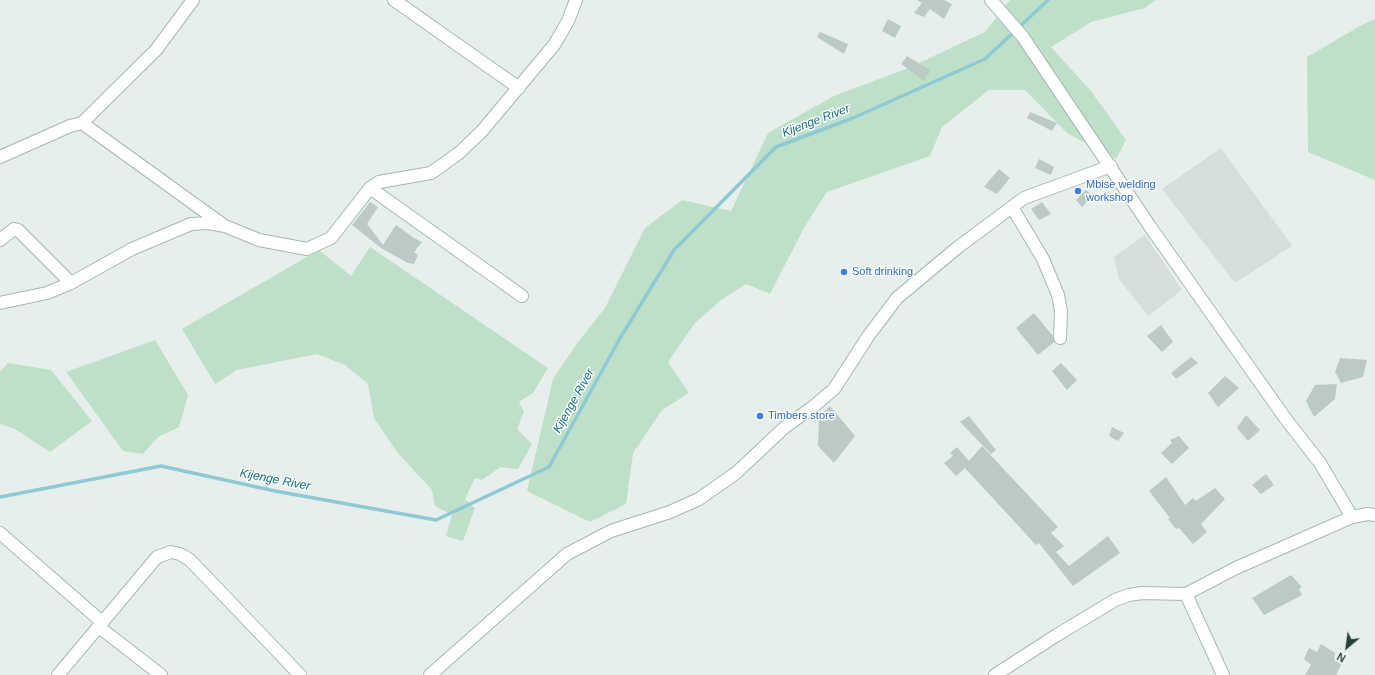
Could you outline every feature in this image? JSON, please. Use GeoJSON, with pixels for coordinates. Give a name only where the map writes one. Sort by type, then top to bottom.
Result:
{"type":"FeatureCollection","features":[{"type":"Feature","properties":{"kind":"street"},"geometry":{"type":"LineString","coordinates":[[0,157],[70,126],[82,123],[156,50],[193,0]]}},
{"type":"Feature","properties":{"kind":"street"},"geometry":{"type":"LineString","coordinates":[[394,0],[519,88]]}},
{"type":"Feature","properties":{"kind":"street"},"geometry":{"type":"LineString","coordinates":[[0,303],[47,293],[71,283],[132,250],[191,224],[209,223],[225,226],[259,240],[307,249],[331,238],[370,188],[379,182],[431,173],[445,164],[482,131],[554,45],[568,21],[576,0]]}},
{"type":"Feature","properties":{"kind":"street"},"geometry":{"type":"LineString","coordinates":[[991,0],[1023,37],[1111,166],[1149,225],[1284,418],[1320,463],[1352,517]]}},
{"type":"Feature","properties":{"kind":"street"},"geometry":{"type":"LineString","coordinates":[[82,123],[225,226]]}},
{"type":"Feature","properties":{"kind":"street"},"geometry":{"type":"LineString","coordinates":[[430,675],[567,554],[611,531],[670,512],[698,499],[736,473],[786,426],[814,406],[834,389],[880,320],[902,292],[956,248],[1024,198],[1036,192],[1111,166]]}},
{"type":"Feature","properties":{"kind":"street"},"geometry":{"type":"LineString","coordinates":[[370,188],[522,296]]}},
{"type":"Feature","properties":{"kind":"street"},"geometry":{"type":"LineString","coordinates":[[1012,207],[1043,258],[1058,295],[1061,311],[1060,338]]}},
{"type":"Feature","properties":{"kind":"street"},"geometry":{"type":"LineString","coordinates":[[0,240],[14,230],[18,230],[71,283]]}},
{"type":"Feature","properties":{"kind":"street"},"geometry":{"type":"LineString","coordinates":[[995,675],[1115,600],[1129,595],[1142,593],[1186,594],[1236,568],[1352,517],[1368,514],[1375,515]]}},
{"type":"Feature","properties":{"kind":"street"},"geometry":{"type":"LineString","coordinates":[[0,533],[100,624],[161,675]]}},
{"type":"Feature","properties":{"kind":"street"},"geometry":{"type":"LineString","coordinates":[[58,675],[157,557],[171,552],[180,554],[190,560],[300,675]]}},
{"type":"Feature","properties":{"kind":"street"},"geometry":{"type":"LineString","coordinates":[[1186,594],[1222,675]]}},
{"type":"Feature","properties":{"kind":"shaded area"},"geometry":{"type":"Polygon","coordinates":[[[1221,148],[1292,246],[1235,283],[1162,189],[1221,148]]]}},
{"type":"Feature","properties":{"kind":"shaded area"},"geometry":{"type":"Polygon","coordinates":[[[1145,235],[1182,290],[1148,316],[1119,279],[1114,257],[1145,235]]]}},
{"type":"Feature","properties":{"kind":"green space"},"geometry":{"type":"Polygon","coordinates":[[[1010,0],[1156,0],[1145,8],[1091,22],[1051,47],[1091,91],[1126,140],[1116,159],[1067,133],[1025,90],[989,90],[942,127],[930,156],[827,192],[805,226],[770,294],[746,284],[721,300],[695,323],[668,362],[689,393],[662,410],[633,453],[626,504],[590,522],[527,491],[553,379],[578,342],[605,308],[645,228],[682,200],[731,211],[768,133],[834,96],[906,69],[985,32],[1010,0]]]}},
{"type":"Feature","properties":{"kind":"green space"},"geometry":{"type":"Polygon","coordinates":[[[1375,19],[1375,180],[1308,152],[1307,57],[1360,26],[1375,19]]]}},
{"type":"Feature","properties":{"kind":"green space"},"geometry":{"type":"Polygon","coordinates":[[[370,247],[548,368],[533,393],[519,402],[524,412],[517,429],[532,444],[518,469],[501,467],[482,480],[475,478],[465,499],[475,508],[463,541],[446,536],[452,515],[435,506],[432,490],[397,452],[374,418],[368,384],[345,365],[317,354],[237,370],[215,384],[182,329],[319,250],[351,276],[370,247]]]}},
{"type":"Feature","properties":{"kind":"green space"},"geometry":{"type":"Polygon","coordinates":[[[155,340],[188,395],[179,427],[158,437],[143,454],[123,451],[66,372],[155,340]]]}},
{"type":"Feature","properties":{"kind":"green space"},"geometry":{"type":"Polygon","coordinates":[[[8,363],[51,370],[92,421],[50,452],[13,428],[0,424],[0,372],[8,363]]]}},
{"type":"Feature","properties":{"kind":"building"},"geometry":{"type":"Polygon","coordinates":[[[917,0],[944,0],[952,4],[944,19],[930,9],[924,17],[914,13],[922,3],[917,0]]]}},
{"type":"Feature","properties":{"kind":"building"},"geometry":{"type":"Polygon","coordinates":[[[888,19],[901,26],[895,38],[882,31],[888,19]]]}},
{"type":"Feature","properties":{"kind":"building"},"geometry":{"type":"Polygon","coordinates":[[[820,32],[848,44],[844,54],[817,37],[820,32]]]}},
{"type":"Feature","properties":{"kind":"building"},"geometry":{"type":"Polygon","coordinates":[[[907,56],[930,70],[924,81],[901,64],[907,56]]]}},
{"type":"Feature","properties":{"kind":"building"},"geometry":{"type":"Polygon","coordinates":[[[1030,112],[1057,123],[1052,131],[1027,118],[1030,112]]]}},
{"type":"Feature","properties":{"kind":"building"},"geometry":{"type":"Polygon","coordinates":[[[1039,159],[1054,167],[1051,175],[1035,168],[1039,159]]]}},
{"type":"Feature","properties":{"kind":"building"},"geometry":{"type":"Polygon","coordinates":[[[999,169],[1010,178],[997,194],[984,187],[999,169]]]}},
{"type":"Feature","properties":{"kind":"building"},"geometry":{"type":"Polygon","coordinates":[[[1086,190],[1093,196],[1082,207],[1076,200],[1086,190]]]}},
{"type":"Feature","properties":{"kind":"building"},"geometry":{"type":"Polygon","coordinates":[[[370,202],[378,207],[367,224],[383,245],[396,225],[422,242],[414,252],[418,255],[414,264],[408,263],[381,248],[352,225],[370,202]]]}},
{"type":"Feature","properties":{"kind":"building"},"geometry":{"type":"Polygon","coordinates":[[[1042,202],[1051,214],[1039,220],[1031,209],[1042,202]]]}},
{"type":"Feature","properties":{"kind":"building"},"geometry":{"type":"Polygon","coordinates":[[[1034,313],[1053,336],[1054,342],[1038,355],[1016,328],[1034,313]]]}},
{"type":"Feature","properties":{"kind":"building"},"geometry":{"type":"Polygon","coordinates":[[[1161,325],[1173,342],[1162,352],[1147,336],[1161,325]]]}},
{"type":"Feature","properties":{"kind":"building"},"geometry":{"type":"Polygon","coordinates":[[[1191,357],[1198,363],[1176,379],[1171,373],[1191,357]]]}},
{"type":"Feature","properties":{"kind":"building"},"geometry":{"type":"Polygon","coordinates":[[[1340,358],[1367,360],[1363,377],[1341,383],[1335,372],[1340,358]]]}},
{"type":"Feature","properties":{"kind":"building"},"geometry":{"type":"Polygon","coordinates":[[[1061,363],[1077,380],[1067,390],[1052,371],[1061,363]]]}},
{"type":"Feature","properties":{"kind":"building"},"geometry":{"type":"Polygon","coordinates":[[[1225,376],[1239,388],[1218,407],[1208,393],[1225,376]]]}},
{"type":"Feature","properties":{"kind":"building"},"geometry":{"type":"Polygon","coordinates":[[[1337,384],[1335,399],[1314,417],[1306,401],[1315,385],[1337,384]]]}},
{"type":"Feature","properties":{"kind":"building"},"geometry":{"type":"Polygon","coordinates":[[[830,406],[855,436],[834,463],[818,446],[819,417],[830,406]]]}},
{"type":"Feature","properties":{"kind":"building"},"geometry":{"type":"Polygon","coordinates":[[[1246,415],[1260,430],[1248,441],[1237,428],[1246,415]]]}},
{"type":"Feature","properties":{"kind":"building"},"geometry":{"type":"Polygon","coordinates":[[[969,416],[996,450],[991,454],[960,422],[969,416]]]}},
{"type":"Feature","properties":{"kind":"building"},"geometry":{"type":"Polygon","coordinates":[[[1112,427],[1124,433],[1118,441],[1109,436],[1112,427]]]}},
{"type":"Feature","properties":{"kind":"building"},"geometry":{"type":"Polygon","coordinates":[[[1179,436],[1189,448],[1172,464],[1161,453],[1172,443],[1170,440],[1179,436]]]}},
{"type":"Feature","properties":{"kind":"building"},"geometry":{"type":"Polygon","coordinates":[[[982,446],[1058,527],[1051,533],[1064,546],[1056,552],[1069,566],[1108,536],[1120,553],[1073,586],[1039,543],[1036,545],[965,468],[956,476],[944,463],[953,456],[950,453],[957,447],[969,461],[982,446]]]}},
{"type":"Feature","properties":{"kind":"building"},"geometry":{"type":"Polygon","coordinates":[[[1266,474],[1274,485],[1261,494],[1252,485],[1266,474]]]}},
{"type":"Feature","properties":{"kind":"building"},"geometry":{"type":"Polygon","coordinates":[[[1166,477],[1185,505],[1193,498],[1196,501],[1215,488],[1225,499],[1201,524],[1207,532],[1193,544],[1179,528],[1176,529],[1168,519],[1170,518],[1149,491],[1166,477]]]}},
{"type":"Feature","properties":{"kind":"building"},"geometry":{"type":"Polygon","coordinates":[[[1291,575],[1302,587],[1299,589],[1302,595],[1264,615],[1252,598],[1291,575]]]}},
{"type":"Feature","properties":{"kind":"building"},"geometry":{"type":"Polygon","coordinates":[[[1321,644],[1335,653],[1334,658],[1343,661],[1336,675],[1305,675],[1311,665],[1304,659],[1309,648],[1317,652],[1321,644]]]}},
{"type":"Feature","properties":{"kind":"waterway","name":"Kijenge River"},"geometry":{"type":"LineString","coordinates":[[0,497],[161,466],[275,491],[436,520],[549,467],[619,340],[674,250],[776,147],[853,118],[985,59],[1048,0]]}},
{"type":"Feature","properties":{"kind":"place","name":"Mbise welding workshop"},"geometry":{"type":"Point","coordinates":[1078,191]}},
{"type":"Feature","properties":{"kind":"place","name":"Soft drinking"},"geometry":{"type":"Point","coordinates":[844,272]}},
{"type":"Feature","properties":{"kind":"place","name":"Timbers store"},"geometry":{"type":"Point","coordinates":[760,416]}}]}
